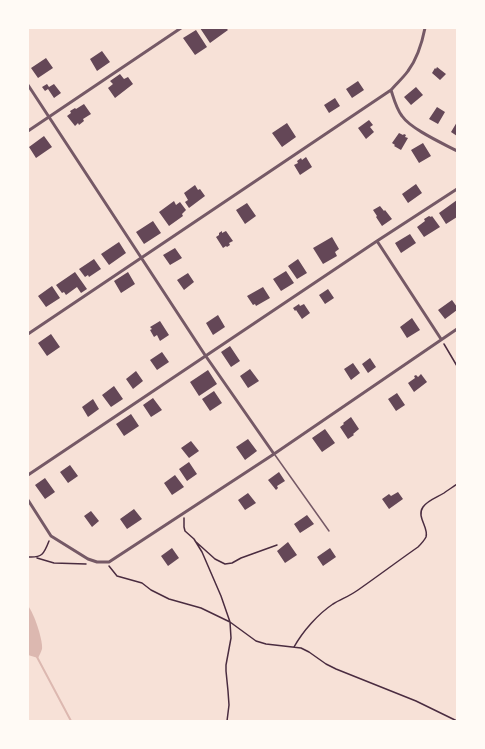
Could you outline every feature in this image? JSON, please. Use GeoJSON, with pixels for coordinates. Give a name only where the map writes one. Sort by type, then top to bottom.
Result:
{"type":"FeatureCollection","features":[{"type":"Feature","properties":{"kind":"street"},"geometry":{"type":"LineString","coordinates":[[28,131],[181,28]]}},
{"type":"Feature","properties":{"kind":"street"},"geometry":{"type":"LineString","coordinates":[[28,334],[391,90],[408,72],[421,45],[425,28]]}},
{"type":"Feature","properties":{"kind":"street"},"geometry":{"type":"LineString","coordinates":[[28,85],[206,355],[274,454]]}},
{"type":"Feature","properties":{"kind":"street"},"geometry":{"type":"LineString","coordinates":[[391,90],[399,112],[406,122],[457,151]]}},
{"type":"Feature","properties":{"kind":"street"},"geometry":{"type":"LineString","coordinates":[[28,475],[457,189]]}},
{"type":"Feature","properties":{"kind":"street"},"geometry":{"type":"LineString","coordinates":[[377,241],[442,339]]}},
{"type":"Feature","properties":{"kind":"street"},"geometry":{"type":"LineString","coordinates":[[28,500],[51,536],[96,562],[107,562],[113,560],[274,454],[457,329]]}},
{"type":"Feature","properties":{"kind":"lane"},"geometry":{"type":"LineString","coordinates":[[274,454],[329,531]]}},
{"type":"Feature","properties":{"kind":"path"},"geometry":{"type":"LineString","coordinates":[[442,339],[457,366]]}},
{"type":"Feature","properties":{"kind":"path"},"geometry":{"type":"LineString","coordinates":[[293,647],[317,617],[326,609],[356,592],[418,547],[424,541],[426,535],[421,517],[422,508],[428,502],[457,484]]}},
{"type":"Feature","properties":{"kind":"path"},"geometry":{"type":"LineString","coordinates":[[185,512],[184,527],[187,533],[214,559],[225,564],[232,563],[241,558],[277,545]]}},
{"type":"Feature","properties":{"kind":"path"},"geometry":{"type":"LineString","coordinates":[[37,558],[45,552],[51,536]]}},
{"type":"Feature","properties":{"kind":"path"},"geometry":{"type":"LineString","coordinates":[[194,539],[202,552],[221,596],[230,622],[231,638],[226,671],[229,705],[227,721]]}},
{"type":"Feature","properties":{"kind":"path"},"geometry":{"type":"LineString","coordinates":[[28,557],[54,563],[92,563]]}},
{"type":"Feature","properties":{"kind":"path"},"geometry":{"type":"LineString","coordinates":[[107,562],[117,576],[142,583],[151,590],[169,599],[201,608],[230,622],[256,641],[266,644],[301,648],[336,669],[416,702],[457,721]]}},
{"type":"Feature","properties":{"kind":"shaded area"},"geometry":{"type":"Polygon","coordinates":[[[28,606],[40,633],[42,649],[38,658],[28,655],[28,606]]]}},
{"type":"Feature","properties":{"kind":"building"},"geometry":{"type":"Polygon","coordinates":[[[200,28],[226,28],[228,30],[210,43],[200,28]]]}},
{"type":"Feature","properties":{"kind":"building"},"geometry":{"type":"Polygon","coordinates":[[[196,30],[207,47],[195,55],[183,38],[196,30]]]}},
{"type":"Feature","properties":{"kind":"building"},"geometry":{"type":"Polygon","coordinates":[[[102,51],[110,62],[97,71],[90,59],[102,51]]]}},
{"type":"Feature","properties":{"kind":"building"},"geometry":{"type":"Polygon","coordinates":[[[46,58],[53,68],[38,78],[31,68],[46,58]]]}},
{"type":"Feature","properties":{"kind":"building"},"geometry":{"type":"Polygon","coordinates":[[[437,67],[446,74],[440,80],[432,73],[437,67]]]}},
{"type":"Feature","properties":{"kind":"building"},"geometry":{"type":"Polygon","coordinates":[[[120,74],[124,79],[128,77],[133,84],[115,98],[108,88],[113,84],[110,81],[120,74]]]}},
{"type":"Feature","properties":{"kind":"building"},"geometry":{"type":"Polygon","coordinates":[[[358,81],[364,90],[352,98],[346,89],[358,81]]]}},
{"type":"Feature","properties":{"kind":"building"},"geometry":{"type":"Polygon","coordinates":[[[47,84],[49,87],[54,84],[61,93],[54,98],[48,89],[45,91],[42,87],[47,84]]]}},
{"type":"Feature","properties":{"kind":"building"},"geometry":{"type":"Polygon","coordinates":[[[416,87],[423,95],[411,105],[404,97],[416,87]]]}},
{"type":"Feature","properties":{"kind":"building"},"geometry":{"type":"Polygon","coordinates":[[[335,98],[340,106],[329,113],[324,105],[335,98]]]}},
{"type":"Feature","properties":{"kind":"building"},"geometry":{"type":"Polygon","coordinates":[[[84,104],[91,114],[83,119],[84,121],[79,125],[78,123],[75,126],[67,116],[71,113],[70,111],[84,104]]]}},
{"type":"Feature","properties":{"kind":"building"},"geometry":{"type":"Polygon","coordinates":[[[437,107],[445,112],[438,124],[429,119],[437,107]]]}},
{"type":"Feature","properties":{"kind":"building"},"geometry":{"type":"Polygon","coordinates":[[[369,120],[373,125],[370,127],[374,132],[366,139],[358,128],[369,120]]]}},
{"type":"Feature","properties":{"kind":"building"},"geometry":{"type":"Polygon","coordinates":[[[457,122],[457,136],[451,132],[457,122]]]}},
{"type":"Feature","properties":{"kind":"building"},"geometry":{"type":"Polygon","coordinates":[[[287,123],[296,137],[282,147],[272,133],[287,123]]]}},
{"type":"Feature","properties":{"kind":"building"},"geometry":{"type":"Polygon","coordinates":[[[399,133],[406,135],[405,137],[408,138],[401,150],[392,143],[399,133]]]}},
{"type":"Feature","properties":{"kind":"building"},"geometry":{"type":"Polygon","coordinates":[[[44,136],[52,147],[36,158],[29,147],[44,136]]]}},
{"type":"Feature","properties":{"kind":"building"},"geometry":{"type":"Polygon","coordinates":[[[423,143],[431,156],[419,163],[411,150],[423,143]]]}},
{"type":"Feature","properties":{"kind":"building"},"geometry":{"type":"Polygon","coordinates":[[[306,157],[312,167],[300,175],[294,165],[298,163],[297,161],[301,158],[302,160],[306,157]]]}},
{"type":"Feature","properties":{"kind":"building"},"geometry":{"type":"Polygon","coordinates":[[[416,184],[422,193],[408,203],[402,194],[416,184]]]}},
{"type":"Feature","properties":{"kind":"building"},"geometry":{"type":"Polygon","coordinates":[[[195,185],[205,196],[189,208],[185,202],[188,200],[184,193],[195,185]]]}},
{"type":"Feature","properties":{"kind":"building"},"geometry":{"type":"Polygon","coordinates":[[[457,200],[457,217],[446,224],[439,213],[457,200]]]}},
{"type":"Feature","properties":{"kind":"building"},"geometry":{"type":"Polygon","coordinates":[[[174,201],[176,205],[180,202],[186,210],[182,214],[183,216],[169,226],[159,212],[174,201]]]}},
{"type":"Feature","properties":{"kind":"building"},"geometry":{"type":"Polygon","coordinates":[[[247,203],[256,216],[245,224],[236,210],[247,203]]]}},
{"type":"Feature","properties":{"kind":"building"},"geometry":{"type":"Polygon","coordinates":[[[380,206],[392,219],[382,226],[373,210],[380,206]]]}},
{"type":"Feature","properties":{"kind":"building"},"geometry":{"type":"Polygon","coordinates":[[[429,216],[432,216],[440,227],[424,237],[417,227],[429,216]]]}},
{"type":"Feature","properties":{"kind":"building"},"geometry":{"type":"Polygon","coordinates":[[[153,221],[161,233],[144,244],[136,232],[153,221]]]}},
{"type":"Feature","properties":{"kind":"building"},"geometry":{"type":"Polygon","coordinates":[[[222,231],[222,233],[226,231],[233,241],[229,243],[230,245],[223,248],[216,237],[222,231]]]}},
{"type":"Feature","properties":{"kind":"building"},"geometry":{"type":"Polygon","coordinates":[[[410,234],[416,243],[401,253],[395,243],[410,234]]]}},
{"type":"Feature","properties":{"kind":"building"},"geometry":{"type":"Polygon","coordinates":[[[332,237],[339,249],[335,252],[337,256],[323,264],[313,248],[332,237]]]}},
{"type":"Feature","properties":{"kind":"building"},"geometry":{"type":"Polygon","coordinates":[[[119,242],[126,253],[109,265],[101,254],[119,242]]]}},
{"type":"Feature","properties":{"kind":"building"},"geometry":{"type":"Polygon","coordinates":[[[175,248],[182,258],[170,265],[163,255],[175,248]]]}},
{"type":"Feature","properties":{"kind":"building"},"geometry":{"type":"Polygon","coordinates":[[[94,259],[101,269],[89,277],[88,275],[85,277],[79,269],[94,259]]]}},
{"type":"Feature","properties":{"kind":"building"},"geometry":{"type":"Polygon","coordinates":[[[298,259],[307,273],[297,279],[288,266],[298,259]]]}},
{"type":"Feature","properties":{"kind":"building"},"geometry":{"type":"Polygon","coordinates":[[[286,271],[294,283],[281,291],[273,279],[286,271]]]}},
{"type":"Feature","properties":{"kind":"building"},"geometry":{"type":"Polygon","coordinates":[[[75,272],[87,289],[81,293],[77,287],[66,295],[64,292],[62,293],[56,285],[75,272]]]}},
{"type":"Feature","properties":{"kind":"building"},"geometry":{"type":"Polygon","coordinates":[[[128,272],[135,284],[121,293],[114,281],[128,272]]]}},
{"type":"Feature","properties":{"kind":"building"},"geometry":{"type":"Polygon","coordinates":[[[188,273],[194,282],[184,290],[177,280],[188,273]]]}},
{"type":"Feature","properties":{"kind":"building"},"geometry":{"type":"Polygon","coordinates":[[[52,286],[60,298],[46,307],[38,296],[52,286]]]}},
{"type":"Feature","properties":{"kind":"building"},"geometry":{"type":"Polygon","coordinates":[[[263,287],[270,298],[256,306],[255,304],[253,305],[247,296],[263,287]]]}},
{"type":"Feature","properties":{"kind":"building"},"geometry":{"type":"Polygon","coordinates":[[[328,289],[334,298],[325,304],[319,295],[328,289]]]}},
{"type":"Feature","properties":{"kind":"building"},"geometry":{"type":"Polygon","coordinates":[[[452,300],[457,307],[457,310],[445,319],[438,310],[452,300]]]}},
{"type":"Feature","properties":{"kind":"building"},"geometry":{"type":"Polygon","coordinates":[[[299,304],[300,306],[304,304],[310,313],[302,319],[293,308],[299,304]]]}},
{"type":"Feature","properties":{"kind":"building"},"geometry":{"type":"Polygon","coordinates":[[[218,315],[225,327],[213,335],[206,323],[218,315]]]}},
{"type":"Feature","properties":{"kind":"building"},"geometry":{"type":"Polygon","coordinates":[[[412,318],[420,330],[407,338],[400,327],[412,318]]]}},
{"type":"Feature","properties":{"kind":"building"},"geometry":{"type":"Polygon","coordinates":[[[160,321],[169,335],[160,341],[157,335],[154,337],[150,327],[160,321]]]}},
{"type":"Feature","properties":{"kind":"building"},"geometry":{"type":"Polygon","coordinates":[[[51,334],[60,347],[47,356],[38,343],[51,334]]]}},
{"type":"Feature","properties":{"kind":"building"},"geometry":{"type":"Polygon","coordinates":[[[230,346],[240,361],[231,367],[221,352],[230,346]]]}},
{"type":"Feature","properties":{"kind":"building"},"geometry":{"type":"Polygon","coordinates":[[[162,352],[169,362],[157,370],[150,360],[162,352]]]}},
{"type":"Feature","properties":{"kind":"building"},"geometry":{"type":"Polygon","coordinates":[[[370,358],[376,367],[368,373],[362,364],[370,358]]]}},
{"type":"Feature","properties":{"kind":"building"},"geometry":{"type":"Polygon","coordinates":[[[353,363],[360,373],[351,380],[344,369],[353,363]]]}},
{"type":"Feature","properties":{"kind":"building"},"geometry":{"type":"Polygon","coordinates":[[[250,369],[259,381],[248,388],[240,376],[250,369]]]}},
{"type":"Feature","properties":{"kind":"building"},"geometry":{"type":"Polygon","coordinates":[[[208,370],[217,384],[199,396],[190,382],[208,370]]]}},
{"type":"Feature","properties":{"kind":"building"},"geometry":{"type":"Polygon","coordinates":[[[136,371],[143,381],[133,389],[126,379],[136,371]]]}},
{"type":"Feature","properties":{"kind":"building"},"geometry":{"type":"Polygon","coordinates":[[[421,374],[427,382],[414,392],[408,383],[415,378],[414,376],[416,375],[418,377],[421,374]]]}},
{"type":"Feature","properties":{"kind":"building"},"geometry":{"type":"Polygon","coordinates":[[[114,386],[123,399],[111,407],[102,395],[114,386]]]}},
{"type":"Feature","properties":{"kind":"building"},"geometry":{"type":"Polygon","coordinates":[[[214,391],[222,403],[210,411],[202,399],[214,391]]]}},
{"type":"Feature","properties":{"kind":"building"},"geometry":{"type":"Polygon","coordinates":[[[397,393],[405,405],[396,411],[388,399],[397,393]]]}},
{"type":"Feature","properties":{"kind":"building"},"geometry":{"type":"Polygon","coordinates":[[[153,398],[162,410],[151,417],[143,405],[153,398]]]}},
{"type":"Feature","properties":{"kind":"building"},"geometry":{"type":"Polygon","coordinates":[[[93,399],[99,409],[88,417],[82,407],[93,399]]]}},
{"type":"Feature","properties":{"kind":"building"},"geometry":{"type":"Polygon","coordinates":[[[131,414],[139,426],[124,436],[116,424],[131,414]]]}},
{"type":"Feature","properties":{"kind":"building"},"geometry":{"type":"Polygon","coordinates":[[[351,417],[359,429],[348,439],[340,427],[351,417]]]}},
{"type":"Feature","properties":{"kind":"building"},"geometry":{"type":"Polygon","coordinates":[[[325,429],[335,443],[322,452],[312,438],[325,429]]]}},
{"type":"Feature","properties":{"kind":"building"},"geometry":{"type":"Polygon","coordinates":[[[248,439],[257,451],[245,460],[236,447],[248,439]]]}},
{"type":"Feature","properties":{"kind":"building"},"geometry":{"type":"Polygon","coordinates":[[[191,441],[199,451],[189,458],[181,448],[191,441]]]}},
{"type":"Feature","properties":{"kind":"building"},"geometry":{"type":"Polygon","coordinates":[[[189,462],[197,474],[187,481],[179,469],[189,462]]]}},
{"type":"Feature","properties":{"kind":"building"},"geometry":{"type":"Polygon","coordinates":[[[70,465],[78,476],[68,483],[60,472],[70,465]]]}},
{"type":"Feature","properties":{"kind":"building"},"geometry":{"type":"Polygon","coordinates":[[[279,472],[285,481],[277,486],[278,488],[276,490],[268,480],[279,472]]]}},
{"type":"Feature","properties":{"kind":"building"},"geometry":{"type":"Polygon","coordinates":[[[175,475],[184,487],[172,495],[164,483],[175,475]]]}},
{"type":"Feature","properties":{"kind":"building"},"geometry":{"type":"Polygon","coordinates":[[[45,478],[55,492],[45,499],[35,485],[45,478]]]}},
{"type":"Feature","properties":{"kind":"building"},"geometry":{"type":"Polygon","coordinates":[[[398,492],[403,499],[389,509],[382,499],[389,494],[391,496],[398,492]]]}},
{"type":"Feature","properties":{"kind":"building"},"geometry":{"type":"Polygon","coordinates":[[[248,493],[256,503],[245,510],[238,500],[248,493]]]}},
{"type":"Feature","properties":{"kind":"building"},"geometry":{"type":"Polygon","coordinates":[[[134,509],[142,519],[127,529],[120,519],[134,509]]]}},
{"type":"Feature","properties":{"kind":"building"},"geometry":{"type":"Polygon","coordinates":[[[91,511],[99,521],[92,527],[84,516],[91,511]]]}},
{"type":"Feature","properties":{"kind":"building"},"geometry":{"type":"Polygon","coordinates":[[[307,515],[314,524],[300,533],[294,524],[307,515]]]}},
{"type":"Feature","properties":{"kind":"building"},"geometry":{"type":"Polygon","coordinates":[[[288,542],[297,555],[285,563],[277,551],[288,542]]]}},
{"type":"Feature","properties":{"kind":"building"},"geometry":{"type":"Polygon","coordinates":[[[172,548],[179,558],[168,566],[161,556],[172,548]]]}},
{"type":"Feature","properties":{"kind":"building"},"geometry":{"type":"Polygon","coordinates":[[[330,548],[336,557],[323,566],[317,557],[330,548]]]}},
{"type":"Feature","properties":{"kind":"waterway"},"geometry":{"type":"LineString","coordinates":[[37,657],[71,721]]}}]}
